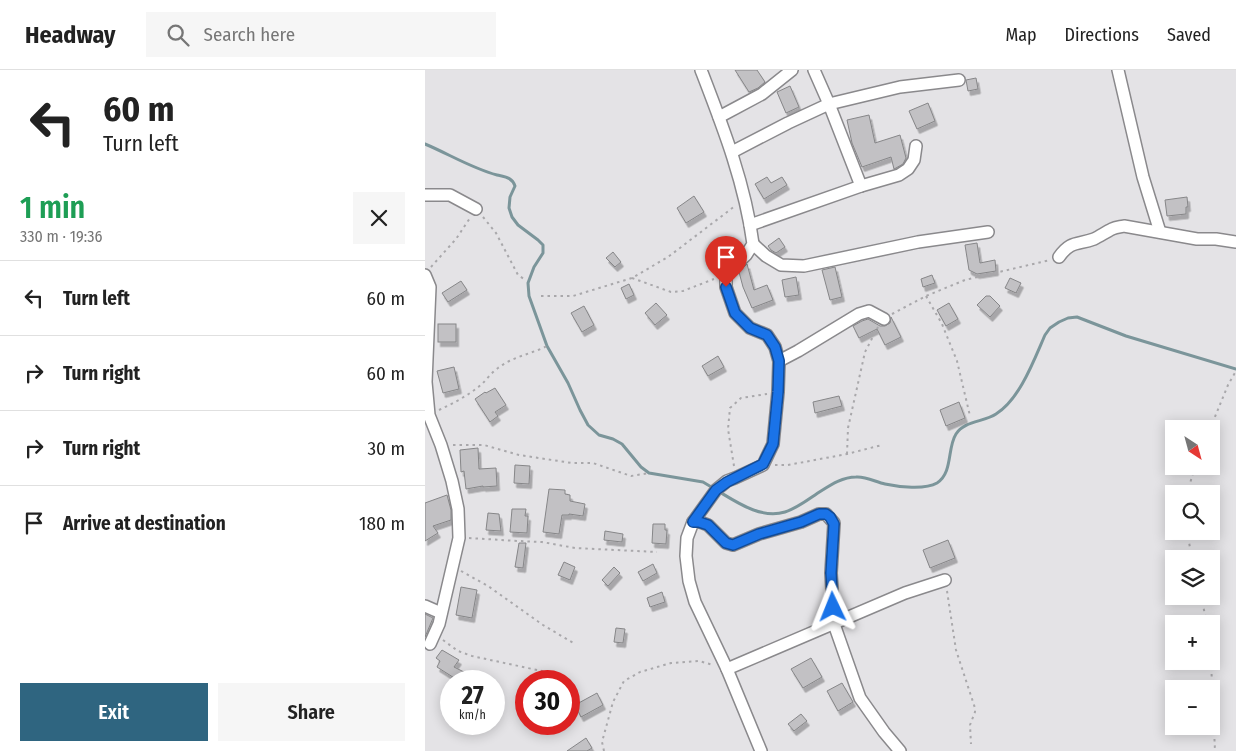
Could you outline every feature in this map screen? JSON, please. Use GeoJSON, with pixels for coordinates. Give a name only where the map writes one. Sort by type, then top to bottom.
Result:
{"type":"FeatureCollection","features":[{"type":"Feature","properties":{"kind":"street"},"geometry":{"type":"LineString","coordinates":[[701,70],[732,152],[753,244],[766,256],[781,265],[804,266],[918,242],[988,232]]}},
{"type":"Feature","properties":{"kind":"street"},"geometry":{"type":"LineString","coordinates":[[719,117],[762,94],[792,70]]}},
{"type":"Feature","properties":{"kind":"street"},"geometry":{"type":"LineString","coordinates":[[814,70],[861,186]]}},
{"type":"Feature","properties":{"kind":"street"},"geometry":{"type":"LineString","coordinates":[[1118,70],[1143,177],[1160,232]]}},
{"type":"Feature","properties":{"kind":"street"},"geometry":{"type":"LineString","coordinates":[[732,152],[829,104],[901,86],[959,80]]}},
{"type":"Feature","properties":{"kind":"street"},"geometry":{"type":"LineString","coordinates":[[750,225],[899,174],[909,169],[914,160],[916,146]]}},
{"type":"Feature","properties":{"kind":"street"},"geometry":{"type":"LineString","coordinates":[[425,195],[450,195],[476,209]]}},
{"type":"Feature","properties":{"kind":"street"},"geometry":{"type":"LineString","coordinates":[[1059,257],[1073,244],[1096,238],[1113,229],[1124,226],[1197,238],[1236,242]]}},
{"type":"Feature","properties":{"kind":"street"},"geometry":{"type":"LineString","coordinates":[[753,244],[746,255],[726,274],[726,287],[735,313],[750,328],[767,335],[775,347],[779,361],[773,444],[763,464],[727,482],[716,490],[693,522],[687,538],[686,556],[689,581],[695,602],[727,669],[761,751]]}},
{"type":"Feature","properties":{"kind":"street"},"geometry":{"type":"LineString","coordinates":[[428,271],[430,287],[427,416],[441,445],[452,481],[458,509],[459,538],[441,613],[432,639]]}},
{"type":"Feature","properties":{"kind":"street"},"geometry":{"type":"LineString","coordinates":[[779,361],[859,314],[869,311],[884,319]]}},
{"type":"Feature","properties":{"kind":"street"},"geometry":{"type":"LineString","coordinates":[[693,522],[708,525],[726,543],[733,545],[759,534],[801,522],[819,514],[826,514],[830,517],[834,524],[831,573],[834,624],[860,698],[900,751]]}},
{"type":"Feature","properties":{"kind":"street"},"geometry":{"type":"LineString","coordinates":[[727,669],[905,593],[945,580]]}},
{"type":"Feature","properties":{"kind":"street"},"geometry":{"type":"LineString","coordinates":[[425,606],[441,613]]}},
{"type":"Feature","properties":{"kind":"path"},"geometry":{"type":"LineString","coordinates":[[541,296],[573,296],[632,278],[668,257],[744,199]]}},
{"type":"Feature","properties":{"kind":"path"},"geometry":{"type":"LineString","coordinates":[[428,271],[456,239],[476,209],[496,233],[518,275],[524,279]]}},
{"type":"Feature","properties":{"kind":"path"},"geometry":{"type":"LineString","coordinates":[[847,454],[848,428],[865,352],[875,331],[884,319],[926,296],[965,280],[1059,257]]}},
{"type":"Feature","properties":{"kind":"path"},"geometry":{"type":"LineString","coordinates":[[632,278],[671,292],[683,291],[726,274]]}},
{"type":"Feature","properties":{"kind":"path"},"geometry":{"type":"LineString","coordinates":[[926,296],[942,324],[957,361],[970,416]]}},
{"type":"Feature","properties":{"kind":"path"},"geometry":{"type":"LineString","coordinates":[[427,416],[456,402],[481,385],[497,368],[513,358],[547,346]]}},
{"type":"Feature","properties":{"kind":"path"},"geometry":{"type":"LineString","coordinates":[[1214,420],[1236,371]]}},
{"type":"Feature","properties":{"kind":"path"},"geometry":{"type":"LineString","coordinates":[[735,478],[728,429],[730,408],[741,398],[778,392]]}},
{"type":"Feature","properties":{"kind":"path"},"geometry":{"type":"LineString","coordinates":[[763,464],[788,465],[847,454],[882,444]]}},
{"type":"Feature","properties":{"kind":"path"},"geometry":{"type":"LineString","coordinates":[[441,445],[484,445],[519,455],[572,463],[593,463],[631,476],[649,473]]}},
{"type":"Feature","properties":{"kind":"path"},"geometry":{"type":"LineString","coordinates":[[459,538],[542,542],[575,548],[657,552]]}},
{"type":"Feature","properties":{"kind":"path"},"geometry":{"type":"LineString","coordinates":[[453,566],[488,586],[543,625],[575,644]]}},
{"type":"Feature","properties":{"kind":"path"},"geometry":{"type":"LineString","coordinates":[[945,580],[956,650],[975,708],[971,725],[971,744]]}},
{"type":"Feature","properties":{"kind":"path"},"geometry":{"type":"LineString","coordinates":[[432,639],[472,656],[537,670]]}},
{"type":"Feature","properties":{"kind":"path"},"geometry":{"type":"LineString","coordinates":[[603,751],[602,742],[613,702],[623,682],[639,672],[671,663],[699,661],[727,669]]}},
{"type":"Feature","properties":{"kind":"path"},"geometry":{"type":"LineString","coordinates":[[1211,670],[1215,751]]}},
{"type":"Feature","properties":{"kind":"building"},"geometry":{"type":"Polygon","coordinates":[[[735,70],[757,70],[765,82],[749,92],[735,70]]]}},
{"type":"Feature","properties":{"kind":"building"},"geometry":{"type":"Polygon","coordinates":[[[976,78],[978,89],[968,91],[966,80],[976,78]]]}},
{"type":"Feature","properties":{"kind":"building"},"geometry":{"type":"Polygon","coordinates":[[[790,86],[799,107],[786,113],[777,92],[790,86]]]}},
{"type":"Feature","properties":{"kind":"building"},"geometry":{"type":"Polygon","coordinates":[[[928,103],[935,121],[917,129],[909,111],[928,103]]]}},
{"type":"Feature","properties":{"kind":"building"},"geometry":{"type":"Polygon","coordinates":[[[869,115],[875,143],[900,135],[906,158],[903,164],[894,169],[891,157],[862,167],[852,143],[847,120],[869,115]]]}},
{"type":"Feature","properties":{"kind":"building"},"geometry":{"type":"Polygon","coordinates":[[[767,177],[771,183],[782,177],[787,185],[764,199],[755,184],[767,177]]]}},
{"type":"Feature","properties":{"kind":"building"},"geometry":{"type":"Polygon","coordinates":[[[694,196],[704,212],[686,223],[677,208],[694,196]]]}},
{"type":"Feature","properties":{"kind":"building"},"geometry":{"type":"Polygon","coordinates":[[[1187,197],[1188,207],[1186,207],[1186,214],[1167,216],[1165,200],[1187,197]]]}},
{"type":"Feature","properties":{"kind":"building"},"geometry":{"type":"Polygon","coordinates":[[[779,238],[785,247],[776,253],[768,246],[779,238]]]}},
{"type":"Feature","properties":{"kind":"building"},"geometry":{"type":"Polygon","coordinates":[[[977,243],[980,263],[995,260],[996,271],[977,274],[969,270],[965,245],[977,243]]]}},
{"type":"Feature","properties":{"kind":"building"},"geometry":{"type":"Polygon","coordinates":[[[613,252],[621,262],[615,267],[606,258],[613,252]]]}},
{"type":"Feature","properties":{"kind":"building"},"geometry":{"type":"Polygon","coordinates":[[[747,264],[754,290],[767,285],[773,300],[752,308],[739,272],[747,264]]]}},
{"type":"Feature","properties":{"kind":"building"},"geometry":{"type":"Polygon","coordinates":[[[835,267],[842,297],[830,300],[822,270],[835,267]]]}},
{"type":"Feature","properties":{"kind":"building"},"geometry":{"type":"Polygon","coordinates":[[[932,275],[935,283],[923,287],[921,279],[932,275]]]}},
{"type":"Feature","properties":{"kind":"building"},"geometry":{"type":"Polygon","coordinates":[[[796,277],[799,295],[785,297],[782,280],[796,277]]]}},
{"type":"Feature","properties":{"kind":"building"},"geometry":{"type":"Polygon","coordinates":[[[1010,278],[1021,283],[1016,293],[1005,288],[1010,278]]]}},
{"type":"Feature","properties":{"kind":"building"},"geometry":{"type":"Polygon","coordinates":[[[461,281],[467,290],[448,302],[442,293],[461,281]]]}},
{"type":"Feature","properties":{"kind":"building"},"geometry":{"type":"Polygon","coordinates":[[[629,284],[634,295],[626,299],[621,288],[629,284]]]}},
{"type":"Feature","properties":{"kind":"building"},"geometry":{"type":"Polygon","coordinates":[[[986,296],[990,296],[1000,306],[990,317],[977,305],[986,296]]]}},
{"type":"Feature","properties":{"kind":"building"},"geometry":{"type":"Polygon","coordinates":[[[656,303],[667,315],[655,325],[645,313],[656,303]]]}},
{"type":"Feature","properties":{"kind":"building"},"geometry":{"type":"Polygon","coordinates":[[[949,303],[958,319],[946,326],[937,310],[949,303]]]}},
{"type":"Feature","properties":{"kind":"building"},"geometry":{"type":"Polygon","coordinates":[[[584,306],[594,325],[582,332],[571,313],[584,306]]]}},
{"type":"Feature","properties":{"kind":"building"},"geometry":{"type":"Polygon","coordinates":[[[891,317],[901,337],[885,345],[877,329],[859,338],[853,326],[868,319],[880,326],[885,326],[890,323],[891,317]]]}},
{"type":"Feature","properties":{"kind":"building"},"geometry":{"type":"Polygon","coordinates":[[[438,324],[456,324],[456,342],[438,342],[438,324]]]}},
{"type":"Feature","properties":{"kind":"building"},"geometry":{"type":"Polygon","coordinates":[[[718,356],[724,367],[708,376],[702,366],[718,356]]]}},
{"type":"Feature","properties":{"kind":"building"},"geometry":{"type":"Polygon","coordinates":[[[454,367],[459,389],[443,393],[437,371],[454,367]]]}},
{"type":"Feature","properties":{"kind":"building"},"geometry":{"type":"Polygon","coordinates":[[[495,388],[506,405],[495,412],[498,416],[490,422],[475,399],[495,388]]]}},
{"type":"Feature","properties":{"kind":"building"},"geometry":{"type":"Polygon","coordinates":[[[839,396],[842,406],[815,413],[813,402],[839,396]]]}},
{"type":"Feature","properties":{"kind":"building"},"geometry":{"type":"Polygon","coordinates":[[[959,402],[965,418],[946,426],[940,410],[959,402]]]}},
{"type":"Feature","properties":{"kind":"building"},"geometry":{"type":"Polygon","coordinates":[[[478,448],[479,469],[496,468],[497,486],[466,489],[464,471],[461,472],[460,450],[478,448]]]}},
{"type":"Feature","properties":{"kind":"building"},"geometry":{"type":"Polygon","coordinates":[[[515,465],[530,466],[529,484],[514,483],[515,465]]]}},
{"type":"Feature","properties":{"kind":"building"},"geometry":{"type":"Polygon","coordinates":[[[549,489],[565,490],[565,494],[570,495],[570,501],[585,504],[583,516],[562,515],[559,534],[543,532],[549,489]]]}},
{"type":"Feature","properties":{"kind":"building"},"geometry":{"type":"Polygon","coordinates":[[[447,495],[451,510],[451,520],[433,526],[438,533],[425,541],[425,503],[447,495]]]}},
{"type":"Feature","properties":{"kind":"building"},"geometry":{"type":"Polygon","coordinates":[[[512,509],[526,509],[525,516],[528,516],[527,533],[510,532],[512,509]]]}},
{"type":"Feature","properties":{"kind":"building"},"geometry":{"type":"Polygon","coordinates":[[[488,513],[499,514],[501,531],[486,530],[488,513]]]}},
{"type":"Feature","properties":{"kind":"building"},"geometry":{"type":"Polygon","coordinates":[[[653,524],[665,524],[665,530],[667,530],[666,544],[652,543],[653,524]]]}},
{"type":"Feature","properties":{"kind":"building"},"geometry":{"type":"Polygon","coordinates":[[[605,531],[623,534],[622,542],[604,540],[605,531]]]}},
{"type":"Feature","properties":{"kind":"building"},"geometry":{"type":"Polygon","coordinates":[[[948,540],[955,558],[930,568],[923,550],[948,540]]]}},
{"type":"Feature","properties":{"kind":"building"},"geometry":{"type":"Polygon","coordinates":[[[519,543],[526,543],[523,568],[515,567],[519,543]]]}},
{"type":"Feature","properties":{"kind":"building"},"geometry":{"type":"Polygon","coordinates":[[[564,562],[575,567],[570,580],[558,575],[564,562]]]}},
{"type":"Feature","properties":{"kind":"building"},"geometry":{"type":"Polygon","coordinates":[[[653,564],[657,573],[643,581],[638,572],[653,564]]]}},
{"type":"Feature","properties":{"kind":"building"},"geometry":{"type":"Polygon","coordinates":[[[614,567],[620,573],[608,586],[602,580],[614,567]]]}},
{"type":"Feature","properties":{"kind":"building"},"geometry":{"type":"Polygon","coordinates":[[[461,587],[477,590],[472,618],[456,615],[461,587]]]}},
{"type":"Feature","properties":{"kind":"building"},"geometry":{"type":"Polygon","coordinates":[[[662,592],[665,602],[650,607],[647,598],[662,592]]]}},
{"type":"Feature","properties":{"kind":"building"},"geometry":{"type":"Polygon","coordinates":[[[425,614],[433,618],[425,637],[425,614]]]}},
{"type":"Feature","properties":{"kind":"building"},"geometry":{"type":"Polygon","coordinates":[[[616,628],[625,629],[623,643],[614,642],[616,628]]]}},
{"type":"Feature","properties":{"kind":"building"},"geometry":{"type":"Polygon","coordinates":[[[442,650],[459,660],[454,667],[460,670],[442,670],[437,667],[440,661],[436,658],[442,650]]]}},
{"type":"Feature","properties":{"kind":"building"},"geometry":{"type":"Polygon","coordinates":[[[811,658],[822,677],[803,688],[791,669],[811,658]]]}},
{"type":"Feature","properties":{"kind":"building"},"geometry":{"type":"Polygon","coordinates":[[[842,683],[853,702],[838,711],[827,691],[842,683]]]}},
{"type":"Feature","properties":{"kind":"building"},"geometry":{"type":"Polygon","coordinates":[[[597,693],[603,705],[581,717],[580,702],[597,693]]]}},
{"type":"Feature","properties":{"kind":"building"},"geometry":{"type":"Polygon","coordinates":[[[801,714],[807,721],[794,731],[788,724],[801,714]]]}},
{"type":"Feature","properties":{"kind":"building"},"geometry":{"type":"Polygon","coordinates":[[[586,738],[592,748],[587,751],[567,751],[586,738]]]}},
{"type":"Feature","properties":{"kind":"waterway"},"geometry":{"type":"LineString","coordinates":[[425,144],[478,169],[508,178],[514,183],[515,186],[510,197],[509,208],[512,217],[518,225],[543,245],[543,253],[534,267],[528,283],[529,296],[547,346],[568,383],[588,425],[599,435],[622,444],[641,467],[649,473],[703,482],[713,488]]}},
{"type":"Feature","properties":{"kind":"waterway"},"geometry":{"type":"LineString","coordinates":[[718,491],[750,509],[776,514],[795,508],[833,483],[851,477],[863,477],[885,484],[904,487],[926,487],[937,483],[942,479],[948,467],[951,446],[956,434],[969,424],[991,417],[1005,407],[1019,389],[1045,335],[1050,328],[1068,318],[1077,317],[1126,336],[1236,369]]}},
{"type":"Feature","properties":{"kind":"route"},"geometry":{"type":"LineString","coordinates":[[726,287],[735,313],[750,328],[767,335],[775,347],[779,361],[773,444],[763,464],[727,482],[716,490],[693,522],[708,525],[726,543],[733,545],[759,534],[801,522],[819,514],[826,514],[834,524],[831,573],[833,607]]}}]}
